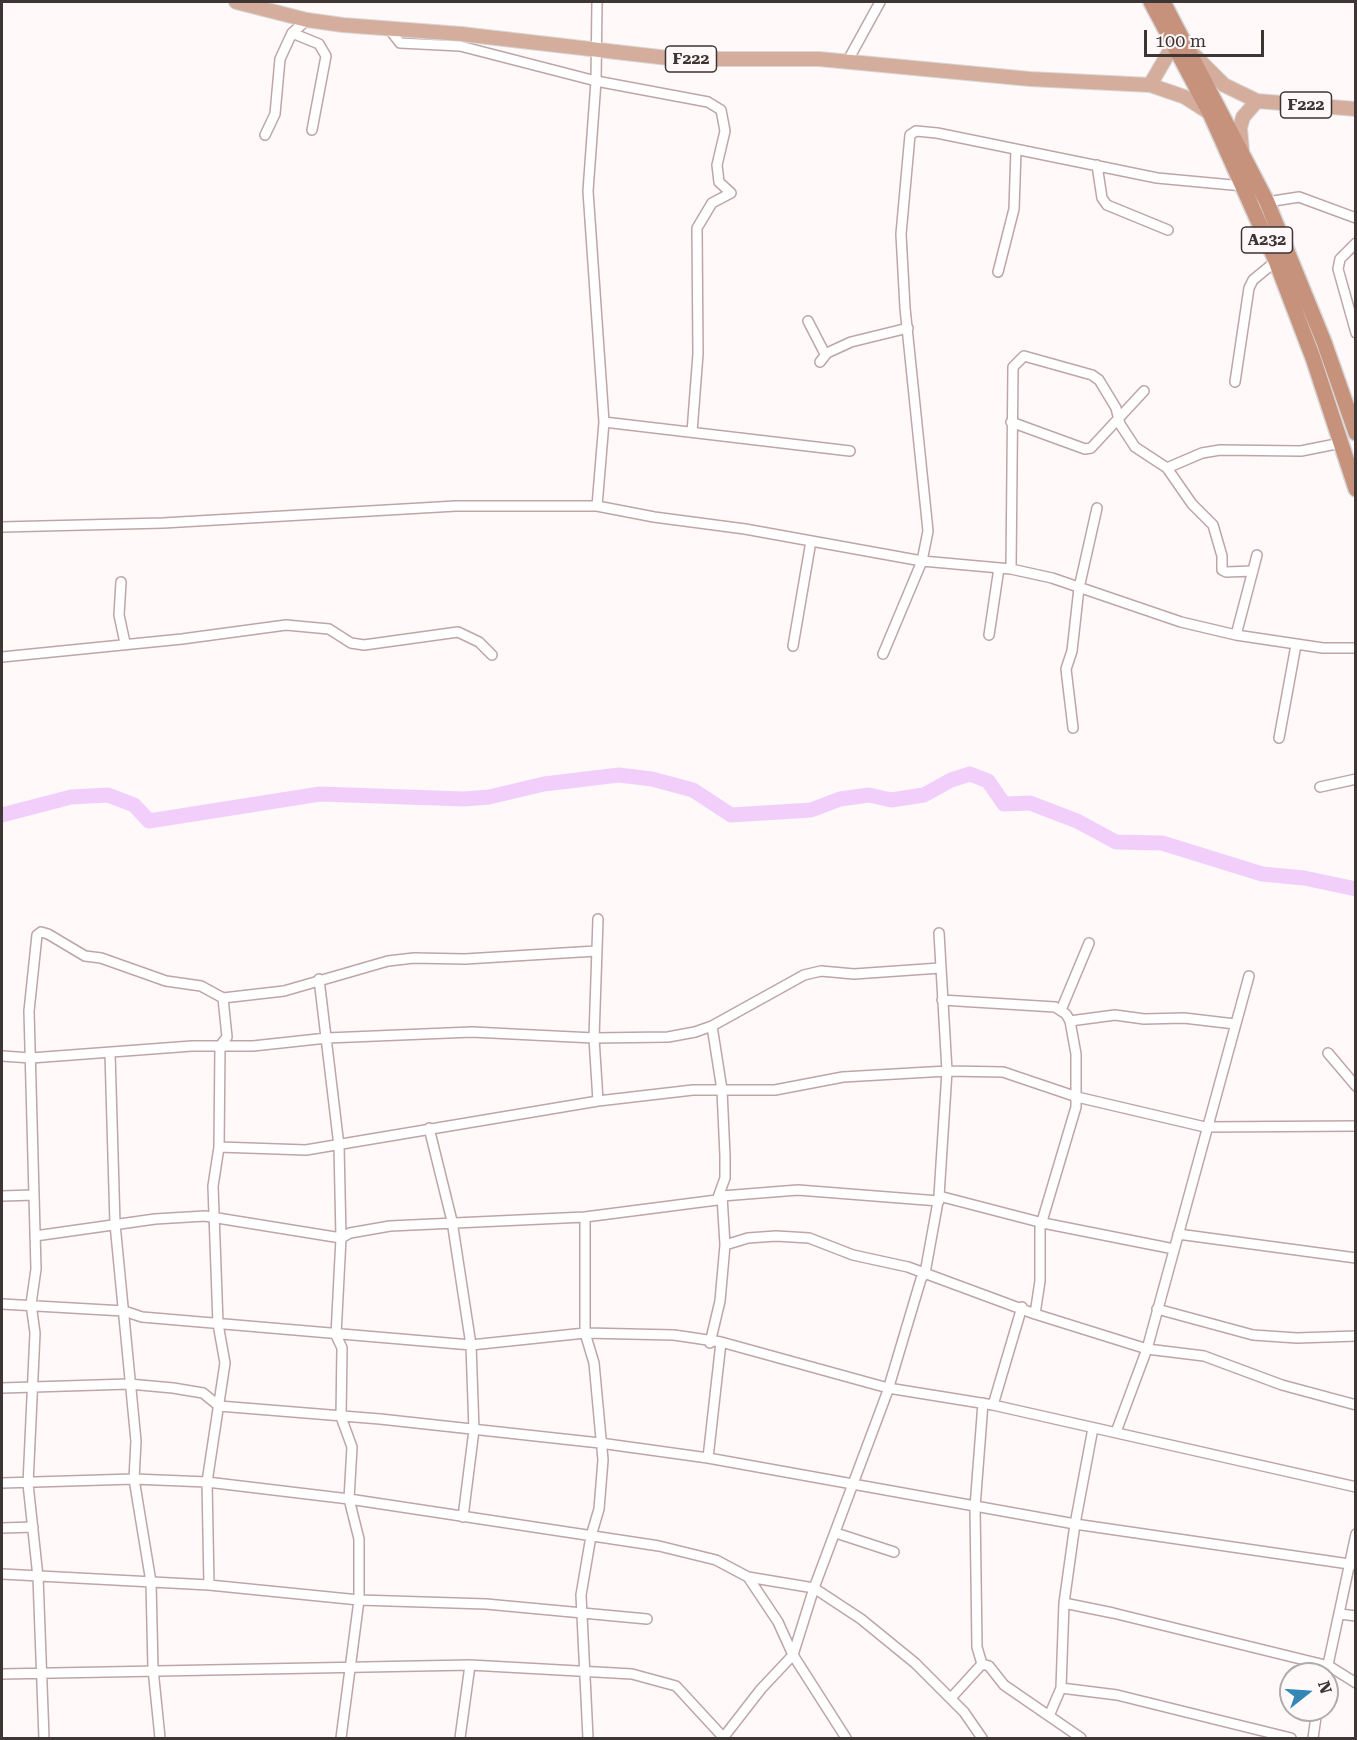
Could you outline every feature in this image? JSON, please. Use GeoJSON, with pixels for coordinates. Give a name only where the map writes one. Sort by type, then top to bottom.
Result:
{"type":"FeatureCollection","features":[{"type":"Feature","properties":{"kind":"highway","name":"A232"},"geometry":{"type":"LineString","coordinates":[[1152,2],[1210,113],[1276,261],[1356,489]]}},
{"type":"Feature","properties":{"kind":"highway","name":"A232"},"geometry":{"type":"LineString","coordinates":[[1164,2],[1267,202],[1324,342],[1356,433]]}},
{"type":"Feature","properties":{"kind":"main road","name":"F222"},"geometry":{"type":"LineString","coordinates":[[236,2],[308,20],[461,40],[596,50],[677,59],[819,59],[1030,79],[1150,85],[1185,97],[1210,113]]}},
{"type":"Feature","properties":{"kind":"main road"},"geometry":{"type":"LineString","coordinates":[[1150,85],[1174,42]]}},
{"type":"Feature","properties":{"kind":"main road","name":"F222"},"geometry":{"type":"LineString","coordinates":[[1192,53],[1224,85],[1257,101],[1356,109]]}},
{"type":"Feature","properties":{"kind":"main road","name":"F222"},"geometry":{"type":"LineString","coordinates":[[1242,150],[1240,128],[1243,117],[1257,101]]}},
{"type":"Feature","properties":{"kind":"street"},"geometry":{"type":"LineString","coordinates":[[597,2],[596,81],[588,191],[604,422],[597,506]]}},
{"type":"Feature","properties":{"kind":"street"},"geometry":{"type":"LineString","coordinates":[[847,62],[880,2]]}},
{"type":"Feature","properties":{"kind":"street"},"geometry":{"type":"LineString","coordinates":[[265,135],[275,114],[280,59],[292,33],[308,20]]}},
{"type":"Feature","properties":{"kind":"street"},"geometry":{"type":"LineString","coordinates":[[292,33],[319,44],[327,56],[312,130]]}},
{"type":"Feature","properties":{"kind":"street"},"geometry":{"type":"LineString","coordinates":[[461,40],[596,81],[708,102],[721,110],[724,120],[717,165],[719,182],[731,193],[712,203],[697,228],[698,354],[692,432]]}},
{"type":"Feature","properties":{"kind":"street"},"geometry":{"type":"LineString","coordinates":[[884,654],[922,561],[928,531],[901,234],[910,135],[916,131],[937,133],[1157,178],[1243,186]]}},
{"type":"Feature","properties":{"kind":"street"},"geometry":{"type":"LineString","coordinates":[[998,272],[1014,209],[1016,150]]}},
{"type":"Feature","properties":{"kind":"street"},"geometry":{"type":"LineString","coordinates":[[1097,165],[1102,198],[1107,205],[1168,230]]}},
{"type":"Feature","properties":{"kind":"street"},"geometry":{"type":"LineString","coordinates":[[1267,202],[1299,197],[1356,218]]}},
{"type":"Feature","properties":{"kind":"street"},"geometry":{"type":"LineString","coordinates":[[1356,243],[1340,259],[1338,268],[1356,333]]}},
{"type":"Feature","properties":{"kind":"street"},"geometry":{"type":"LineString","coordinates":[[1235,382],[1249,288],[1252,280],[1276,261]]}},
{"type":"Feature","properties":{"kind":"street"},"geometry":{"type":"LineString","coordinates":[[808,321],[823,358],[865,337],[908,328]]}},
{"type":"Feature","properties":{"kind":"street"},"geometry":{"type":"LineString","coordinates":[[1011,568],[1013,367],[1020,359],[1028,356],[1092,375],[1098,380],[1116,408],[1118,420],[1135,447],[1147,458],[1167,468],[1192,504],[1213,525],[1222,556],[1222,570],[1226,572],[1253,571]]}},
{"type":"Feature","properties":{"kind":"street"},"geometry":{"type":"LineString","coordinates":[[1011,422],[1085,449],[1092,448],[1144,391]]}},
{"type":"Feature","properties":{"kind":"street"},"geometry":{"type":"LineString","coordinates":[[604,422],[850,451]]}},
{"type":"Feature","properties":{"kind":"street"},"geometry":{"type":"LineString","coordinates":[[1167,468],[1202,453],[1220,450],[1301,451],[1341,443]]}},
{"type":"Feature","properties":{"kind":"street"},"geometry":{"type":"LineString","coordinates":[[2,527],[337,514],[456,506],[597,506],[811,540],[922,561],[1011,568],[1181,622],[1236,635],[1296,645],[1356,648]]}},
{"type":"Feature","properties":{"kind":"street"},"geometry":{"type":"LineString","coordinates":[[1072,728],[1066,669],[1072,651],[1079,588],[1097,508]]}},
{"type":"Feature","properties":{"kind":"street"},"geometry":{"type":"LineString","coordinates":[[793,646],[811,540]]}},
{"type":"Feature","properties":{"kind":"street"},"geometry":{"type":"LineString","coordinates":[[1236,635],[1257,555]]}},
{"type":"Feature","properties":{"kind":"street"},"geometry":{"type":"LineString","coordinates":[[989,635],[999,568]]}},
{"type":"Feature","properties":{"kind":"street"},"geometry":{"type":"LineString","coordinates":[[121,582],[119,615],[125,643]]}},
{"type":"Feature","properties":{"kind":"street"},"geometry":{"type":"LineString","coordinates":[[2,657],[304,625],[329,628],[351,643],[364,645],[458,632],[479,642],[492,655]]}},
{"type":"Feature","properties":{"kind":"street"},"geometry":{"type":"LineString","coordinates":[[1279,738],[1296,645]]}},
{"type":"Feature","properties":{"kind":"street"},"geometry":{"type":"LineString","coordinates":[[1320,786],[1356,779]]}},
{"type":"Feature","properties":{"kind":"street"},"geometry":{"type":"LineString","coordinates":[[598,919],[594,1038],[598,1101]]}},
{"type":"Feature","properties":{"kind":"street"},"geometry":{"type":"LineString","coordinates":[[44,1738],[38,1577],[28,1484],[35,1333],[31,1304],[36,1269],[29,1011],[37,935],[41,932],[85,956],[100,958],[166,981],[201,986],[223,998],[284,991],[388,962],[414,958],[465,959],[596,951]]}},
{"type":"Feature","properties":{"kind":"street"},"geometry":{"type":"LineString","coordinates":[[2,1674],[153,1669],[470,1665],[633,1674],[676,1686],[723,1738],[761,1689],[793,1655],[814,1588],[888,1388],[921,1279],[925,1273],[939,1198],[947,1071],[939,933]]}},
{"type":"Feature","properties":{"kind":"street"},"geometry":{"type":"LineString","coordinates":[[1061,1010],[1089,943]]}},
{"type":"Feature","properties":{"kind":"street"},"geometry":{"type":"LineString","coordinates":[[2,1056],[31,1058],[253,1046],[327,1038],[472,1032],[594,1038],[668,1037],[712,1026],[804,975],[821,971],[854,974],[940,968]]}},
{"type":"Feature","properties":{"kind":"street"},"geometry":{"type":"LineString","coordinates":[[1116,1432],[1147,1349],[1248,976]]}},
{"type":"Feature","properties":{"kind":"street"},"geometry":{"type":"LineString","coordinates":[[319,980],[339,1146],[341,1238],[336,1335],[342,1348],[341,1417],[352,1448],[349,1499],[359,1539],[360,1600],[341,1738]]}},
{"type":"Feature","properties":{"kind":"street"},"geometry":{"type":"LineString","coordinates":[[209,1586],[207,1482],[225,1364],[218,1323],[216,1218],[213,1186],[219,1147],[220,1046],[226,1037],[223,998]]}},
{"type":"Feature","properties":{"kind":"street"},"geometry":{"type":"LineString","coordinates":[[942,1000],[1039,1005],[1061,1010],[1070,1021],[1076,1054],[1077,1097],[1040,1230],[1040,1281],[1035,1314]]}},
{"type":"Feature","properties":{"kind":"street"},"geometry":{"type":"LineString","coordinates":[[1070,1021],[1115,1015],[1184,1018],[1235,1024]]}},
{"type":"Feature","properties":{"kind":"street"},"geometry":{"type":"LineString","coordinates":[[710,1342],[720,1301],[725,1245],[719,1198],[724,1178],[722,1090],[712,1026]]}},
{"type":"Feature","properties":{"kind":"street"},"geometry":{"type":"LineString","coordinates":[[110,1053],[115,1224],[136,1441],[134,1479],[151,1582],[153,1669],[160,1738]]}},
{"type":"Feature","properties":{"kind":"street"},"geometry":{"type":"LineString","coordinates":[[1328,1053],[1356,1086]]}},
{"type":"Feature","properties":{"kind":"street"},"geometry":{"type":"LineString","coordinates":[[219,1147],[306,1150],[598,1101],[693,1090],[775,1090],[843,1077],[947,1071],[1003,1072],[1077,1097],[1206,1127],[1356,1126]]}},
{"type":"Feature","properties":{"kind":"street"},"geometry":{"type":"LineString","coordinates":[[429,1128],[452,1221],[471,1345],[474,1430],[463,1517]]}},
{"type":"Feature","properties":{"kind":"street"},"geometry":{"type":"LineString","coordinates":[[724,1178],[734,1195]]}},
{"type":"Feature","properties":{"kind":"street"},"geometry":{"type":"LineString","coordinates":[[35,1236],[76,1232],[115,1224],[205,1216],[341,1238],[350,1233],[390,1226],[452,1221],[585,1217],[734,1195],[798,1190],[939,1198],[1043,1223],[1174,1249]]}},
{"type":"Feature","properties":{"kind":"street"},"geometry":{"type":"LineString","coordinates":[[2,1196],[34,1196]]}},
{"type":"Feature","properties":{"kind":"street"},"geometry":{"type":"LineString","coordinates":[[585,1217],[585,1333],[594,1363],[603,1460],[599,1509],[591,1536],[581,1595],[588,1738]]}},
{"type":"Feature","properties":{"kind":"street"},"geometry":{"type":"LineString","coordinates":[[1178,1234],[1356,1258]]}},
{"type":"Feature","properties":{"kind":"street"},"geometry":{"type":"LineString","coordinates":[[725,1245],[748,1238],[776,1236],[809,1238],[853,1255],[925,1273],[1022,1307],[1035,1314],[1147,1349],[1204,1356],[1282,1385],[1356,1405]]}},
{"type":"Feature","properties":{"kind":"street"},"geometry":{"type":"LineString","coordinates":[[2,1304],[124,1311],[142,1317],[471,1345],[585,1333],[653,1333],[721,1342],[888,1388],[988,1404],[1356,1487]]}},
{"type":"Feature","properties":{"kind":"street"},"geometry":{"type":"LineString","coordinates":[[982,1664],[977,1647],[975,1507],[988,1404],[1022,1307]]}},
{"type":"Feature","properties":{"kind":"street"},"geometry":{"type":"LineString","coordinates":[[1156,1309],[1253,1335],[1297,1338],[1356,1336]]}},
{"type":"Feature","properties":{"kind":"street"},"geometry":{"type":"LineString","coordinates":[[708,1458],[721,1342]]}},
{"type":"Feature","properties":{"kind":"street"},"geometry":{"type":"LineString","coordinates":[[2,1388],[32,1389],[47,1384],[129,1384],[203,1393],[219,1406],[380,1419],[600,1443],[708,1458],[1075,1524],[1352,1564]]}},
{"type":"Feature","properties":{"kind":"street"},"geometry":{"type":"LineString","coordinates":[[1048,1716],[1061,1688],[1064,1603],[1075,1524],[1093,1428]]}},
{"type":"Feature","properties":{"kind":"street"},"geometry":{"type":"LineString","coordinates":[[2,1483],[134,1479],[207,1482],[349,1499],[659,1546],[716,1560],[747,1577],[814,1588],[861,1619],[915,1663],[951,1698],[982,1738]]}},
{"type":"Feature","properties":{"kind":"street"},"geometry":{"type":"LineString","coordinates":[[2,1528],[33,1527]]}},
{"type":"Feature","properties":{"kind":"street"},"geometry":{"type":"LineString","coordinates":[[836,1533],[894,1552]]}},
{"type":"Feature","properties":{"kind":"street"},"geometry":{"type":"LineString","coordinates":[[1330,1662],[1352,1564],[1356,1534]]}},
{"type":"Feature","properties":{"kind":"street"},"geometry":{"type":"LineString","coordinates":[[2,1574],[209,1586],[360,1600],[486,1604],[647,1619]]}},
{"type":"Feature","properties":{"kind":"street"},"geometry":{"type":"LineString","coordinates":[[747,1577],[778,1622],[793,1655],[846,1738]]}},
{"type":"Feature","properties":{"kind":"street"},"geometry":{"type":"LineString","coordinates":[[1064,1603],[1113,1613],[1298,1662]]}},
{"type":"Feature","properties":{"kind":"street"},"geometry":{"type":"LineString","coordinates":[[1340,1614],[1356,1616]]}},
{"type":"Feature","properties":{"kind":"street"},"geometry":{"type":"LineString","coordinates":[[951,1698],[982,1664]]}},
{"type":"Feature","properties":{"kind":"street"},"geometry":{"type":"LineString","coordinates":[[982,1664],[988,1666],[1004,1685],[1082,1738]]}},
{"type":"Feature","properties":{"kind":"street"},"geometry":{"type":"LineString","coordinates":[[460,1738],[470,1665]]}},
{"type":"Feature","properties":{"kind":"street"},"geometry":{"type":"LineString","coordinates":[[1339,1675],[1356,1683]]}},
{"type":"Feature","properties":{"kind":"street"},"geometry":{"type":"LineString","coordinates":[[1061,1688],[1117,1695],[1291,1738]]}},
{"type":"Feature","properties":{"kind":"street"},"geometry":{"type":"LineString","coordinates":[[1313,1738],[1315,1722]]}},
{"type":"Feature","properties":{"kind":"waterway"},"geometry":{"type":"LineString","coordinates":[[2,815],[71,797],[108,795],[134,805],[149,821],[320,794],[464,799],[489,797],[544,784],[619,775],[652,779],[693,790],[731,815],[811,810],[840,799],[869,795],[891,800],[924,795],[951,780],[970,774],[988,781],[1004,804],[1030,803],[1077,821],[1116,842],[1162,843],[1262,874],[1304,878],[1356,889]]}}]}
